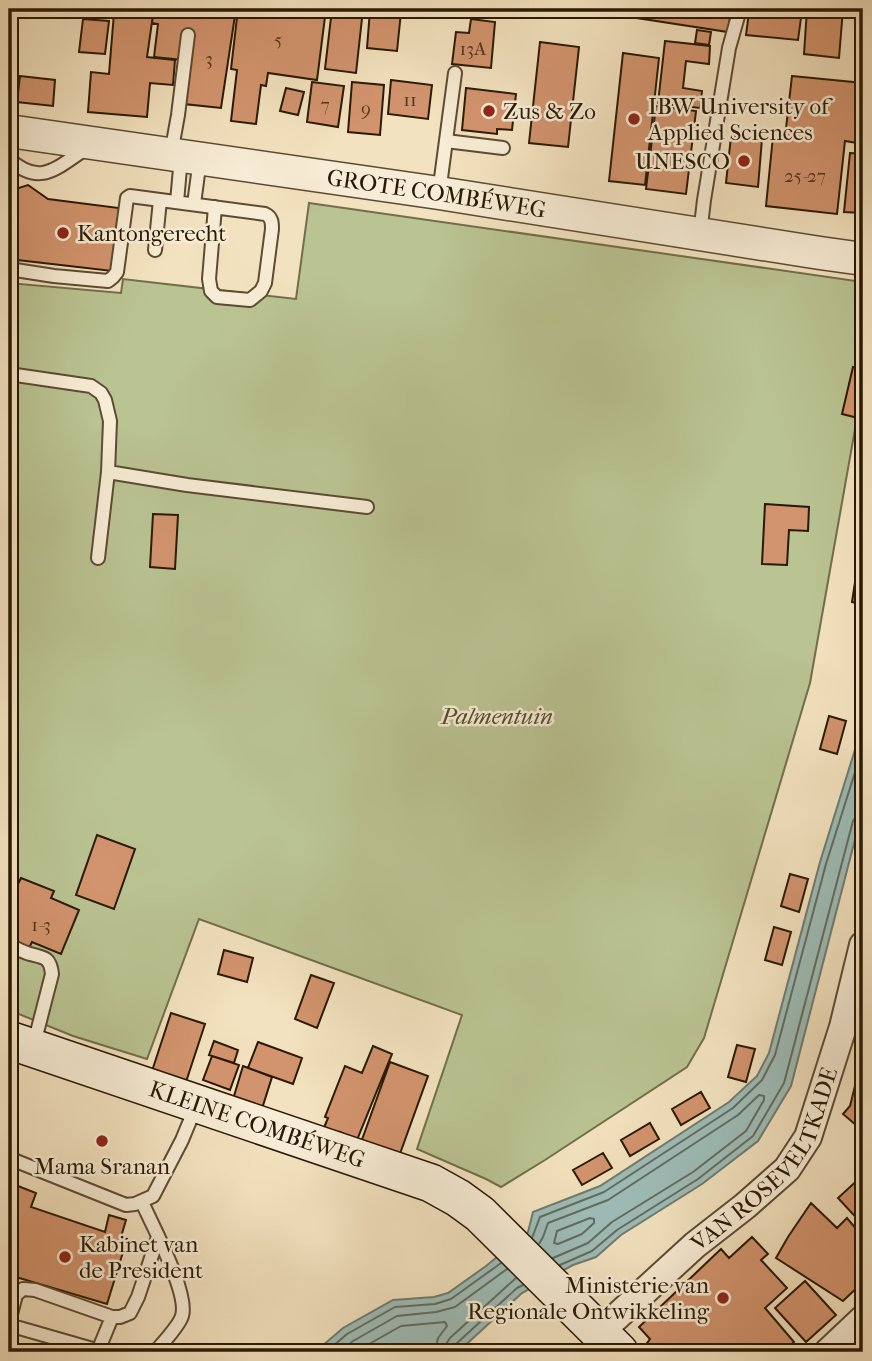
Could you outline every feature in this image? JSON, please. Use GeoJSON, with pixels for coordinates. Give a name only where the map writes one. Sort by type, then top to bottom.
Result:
{"type":"FeatureCollection","features":[{"type":"Feature","properties":{"kind":"main road","name":"KLEINE COMBÉWEG"},"geometry":{"type":"LineString","coordinates":[[21,1044],[431,1183],[480,1213],[609,1342]]}},
{"type":"Feature","properties":{"kind":"street","name":"GROTE COMBÉWEG"},"geometry":{"type":"LineString","coordinates":[[9,131],[439,193],[863,259]]}},
{"type":"Feature","properties":{"kind":"street","name":"VAN ROSEVELTKADE"},"geometry":{"type":"LineString","coordinates":[[609,1342],[695,1245],[787,1169],[808,1137],[843,1027],[863,945]]}},
{"type":"Feature","properties":{"kind":"street"},"geometry":{"type":"LineString","coordinates":[[828,1352],[863,1319]]}},
{"type":"Feature","properties":{"kind":"lane"},"geometry":{"type":"LineString","coordinates":[[700,234],[729,48],[740,9]]}},
{"type":"Feature","properties":{"kind":"lane"},"geometry":{"type":"LineString","coordinates":[[188,35],[178,115],[194,204]]}},
{"type":"Feature","properties":{"kind":"lane"},"geometry":{"type":"LineString","coordinates":[[439,193],[455,73]]}},
{"type":"Feature","properties":{"kind":"lane"},"geometry":{"type":"LineString","coordinates":[[446,141],[503,148]]}},
{"type":"Feature","properties":{"kind":"lane"},"geometry":{"type":"LineString","coordinates":[[9,159],[29,174],[41,174],[54,169],[94,143]]}},
{"type":"Feature","properties":{"kind":"lane"},"geometry":{"type":"LineString","coordinates":[[177,202],[184,157]]}},
{"type":"Feature","properties":{"kind":"lane"},"geometry":{"type":"LineString","coordinates":[[9,269],[108,281],[117,272],[127,198],[130,196],[194,204],[265,214],[272,221],[265,283],[261,291],[250,300],[217,298],[211,291],[209,279],[215,207]]}},
{"type":"Feature","properties":{"kind":"lane"},"geometry":{"type":"LineString","coordinates":[[155,250],[160,200]]}},
{"type":"Feature","properties":{"kind":"lane"},"geometry":{"type":"LineString","coordinates":[[9,373],[91,386],[101,393],[105,400],[110,421],[108,472],[98,558]]}},
{"type":"Feature","properties":{"kind":"lane"},"geometry":{"type":"LineString","coordinates":[[108,472],[187,485],[367,507]]}},
{"type":"Feature","properties":{"kind":"lane"},"geometry":{"type":"LineString","coordinates":[[9,945],[46,957],[51,965],[52,974],[21,1044]]}},
{"type":"Feature","properties":{"kind":"lane"},"geometry":{"type":"LineString","coordinates":[[9,1155],[16,1161],[126,1205],[142,1202],[153,1196],[182,1140],[197,1103]]}},
{"type":"Feature","properties":{"kind":"lane"},"geometry":{"type":"LineString","coordinates":[[142,1202],[182,1297],[182,1317],[155,1352]]}},
{"type":"Feature","properties":{"kind":"lane"},"geometry":{"type":"LineString","coordinates":[[112,1317],[101,1352],[9,1323],[16,1295],[23,1289],[35,1290],[112,1317],[130,1313],[158,1237]]}},
{"type":"Feature","properties":{"kind":"green space","name":"Palmentuin"},"geometry":{"type":"Polygon","coordinates":[[[309,203],[863,282],[863,384],[810,683],[704,1038],[687,1067],[501,1187],[417,1149],[462,1015],[199,919],[147,1059],[73,1036],[9,1010],[9,283],[121,293],[123,279],[296,299],[309,203]]]}},
{"type":"Feature","properties":{"kind":"water"},"geometry":{"type":"Polygon","coordinates":[[[863,724],[863,809],[791,1086],[758,1141],[702,1184],[621,1235],[596,1257],[573,1265],[522,1293],[458,1352],[315,1352],[343,1328],[393,1300],[434,1297],[448,1293],[528,1232],[533,1212],[600,1186],[729,1102],[757,1076],[769,1053],[820,862],[863,724]]]}},
{"type":"Feature","properties":{"kind":"building"},"geometry":{"type":"Polygon","coordinates":[[[44,9],[96,9],[96,11],[78,10],[77,18],[43,15],[44,9]]]}},
{"type":"Feature","properties":{"kind":"building"},"geometry":{"type":"Polygon","coordinates":[[[138,9],[236,9],[221,108],[184,104],[182,60],[154,57],[158,24],[152,23],[153,15],[137,13],[138,9]]]}},
{"type":"Feature","properties":{"kind":"building"},"geometry":{"type":"Polygon","coordinates":[[[238,9],[326,9],[317,80],[268,73],[266,86],[261,85],[256,124],[231,121],[237,70],[231,69],[238,9]]]}},
{"type":"Feature","properties":{"kind":"building"},"geometry":{"type":"Polygon","coordinates":[[[332,9],[363,9],[356,73],[325,69],[332,9]]]}},
{"type":"Feature","properties":{"kind":"building"},"geometry":{"type":"Polygon","coordinates":[[[578,9],[731,9],[728,32],[578,9]]]}},
{"type":"Feature","properties":{"kind":"building"},"geometry":{"type":"Polygon","coordinates":[[[807,9],[843,9],[839,58],[804,54],[807,9]]]}},
{"type":"Feature","properties":{"kind":"building"},"geometry":{"type":"Polygon","coordinates":[[[370,10],[401,12],[397,51],[367,48],[370,10]]]}},
{"type":"Feature","properties":{"kind":"building"},"geometry":{"type":"Polygon","coordinates":[[[749,12],[801,18],[798,40],[746,35],[749,12]]]}},
{"type":"Feature","properties":{"kind":"building"},"geometry":{"type":"Polygon","coordinates":[[[114,13],[153,15],[147,57],[175,60],[173,85],[150,83],[147,117],[88,112],[91,72],[109,74],[114,13]]]}},
{"type":"Feature","properties":{"kind":"building"},"geometry":{"type":"Polygon","coordinates":[[[83,19],[109,21],[105,54],[79,52],[83,19]]]}},
{"type":"Feature","properties":{"kind":"building"},"geometry":{"type":"Polygon","coordinates":[[[471,19],[495,22],[491,68],[452,64],[456,32],[469,33],[471,19]]]}},
{"type":"Feature","properties":{"kind":"building"},"geometry":{"type":"Polygon","coordinates":[[[697,30],[711,32],[709,45],[695,43],[697,30]]]}},
{"type":"Feature","properties":{"kind":"building"},"geometry":{"type":"Polygon","coordinates":[[[665,41],[710,46],[709,64],[686,61],[683,88],[702,91],[700,108],[658,103],[665,41]]]}},
{"type":"Feature","properties":{"kind":"building"},"geometry":{"type":"Polygon","coordinates":[[[540,42],[579,47],[568,147],[529,143],[540,42]]]}},
{"type":"Feature","properties":{"kind":"building","name":"IBW University of Applied Sciences"},"geometry":{"type":"Polygon","coordinates":[[[623,53],[659,58],[645,185],[609,181],[623,53]]]}},
{"type":"Feature","properties":{"kind":"building"},"geometry":{"type":"Polygon","coordinates":[[[20,76],[55,80],[53,106],[17,102],[20,76]]]}},
{"type":"Feature","properties":{"kind":"building"},"geometry":{"type":"Polygon","coordinates":[[[792,76],[863,83],[863,144],[845,141],[837,214],[766,206],[773,136],[785,137],[792,76]]]}},
{"type":"Feature","properties":{"kind":"building"},"geometry":{"type":"Polygon","coordinates":[[[391,80],[432,85],[428,119],[388,114],[391,80]]]}},
{"type":"Feature","properties":{"kind":"building"},"geometry":{"type":"Polygon","coordinates":[[[312,82],[344,86],[338,127],[307,122],[312,82]]]}},
{"type":"Feature","properties":{"kind":"building"},"geometry":{"type":"Polygon","coordinates":[[[352,82],[384,85],[380,135],[348,132],[352,82]]]}},
{"type":"Feature","properties":{"kind":"building"},"geometry":{"type":"Polygon","coordinates":[[[286,88],[304,92],[298,115],[280,111],[286,88]]]}},
{"type":"Feature","properties":{"kind":"building","name":"Zus & Zo"},"geometry":{"type":"Polygon","coordinates":[[[466,88],[516,94],[512,130],[497,129],[497,134],[462,130],[466,88]]]}},
{"type":"Feature","properties":{"kind":"building"},"geometry":{"type":"Polygon","coordinates":[[[656,106],[696,111],[686,194],[646,189],[656,106]]]}},
{"type":"Feature","properties":{"kind":"building","name":"UNESCO"},"geometry":{"type":"Polygon","coordinates":[[[731,136],[762,139],[758,187],[726,183],[731,136]]]}},
{"type":"Feature","properties":{"kind":"building"},"geometry":{"type":"Polygon","coordinates":[[[850,153],[863,154],[863,213],[844,212],[850,153]]]}},
{"type":"Feature","properties":{"kind":"building","name":"Kantongerecht"},"geometry":{"type":"Polygon","coordinates":[[[28,185],[48,199],[119,208],[112,271],[9,259],[9,191],[28,185]]]}},
{"type":"Feature","properties":{"kind":"building"},"geometry":{"type":"Polygon","coordinates":[[[863,319],[863,354],[857,353],[863,319]]]}},
{"type":"Feature","properties":{"kind":"building"},"geometry":{"type":"Polygon","coordinates":[[[853,367],[863,369],[862,419],[842,414],[853,367]]]}},
{"type":"Feature","properties":{"kind":"building"},"geometry":{"type":"Polygon","coordinates":[[[765,504],[809,507],[808,531],[789,530],[787,565],[762,564],[765,504]]]}},
{"type":"Feature","properties":{"kind":"building"},"geometry":{"type":"Polygon","coordinates":[[[153,514],[178,515],[175,569],[150,567],[153,514]]]}},
{"type":"Feature","properties":{"kind":"building"},"geometry":{"type":"Polygon","coordinates":[[[857,569],[863,570],[863,605],[852,602],[857,569]]]}},
{"type":"Feature","properties":{"kind":"building"},"geometry":{"type":"Polygon","coordinates":[[[9,571],[18,572],[10,633],[9,633],[9,571]]]}},
{"type":"Feature","properties":{"kind":"building"},"geometry":{"type":"Polygon","coordinates":[[[829,716],[846,721],[837,754],[820,749],[829,716]]]}},
{"type":"Feature","properties":{"kind":"building"},"geometry":{"type":"Polygon","coordinates":[[[97,835],[135,849],[114,909],[76,895],[97,835]]]}},
{"type":"Feature","properties":{"kind":"building"},"geometry":{"type":"Polygon","coordinates":[[[790,874],[808,879],[799,912],[781,906],[790,874]]]}},
{"type":"Feature","properties":{"kind":"building"},"geometry":{"type":"Polygon","coordinates":[[[21,878],[54,891],[51,898],[79,910],[61,954],[32,942],[29,948],[9,939],[9,880],[18,884],[21,878]]]}},
{"type":"Feature","properties":{"kind":"building"},"geometry":{"type":"Polygon","coordinates":[[[774,927],[791,932],[782,965],[765,960],[774,927]]]}},
{"type":"Feature","properties":{"kind":"building"},"geometry":{"type":"Polygon","coordinates":[[[224,950],[253,958],[247,982],[218,974],[224,950]]]}},
{"type":"Feature","properties":{"kind":"building"},"geometry":{"type":"Polygon","coordinates":[[[311,975],[334,983],[317,1028],[295,1019],[311,975]]]}},
{"type":"Feature","properties":{"kind":"building"},"geometry":{"type":"Polygon","coordinates":[[[171,1013],[205,1024],[185,1085],[151,1074],[171,1013]]]}},
{"type":"Feature","properties":{"kind":"building"},"geometry":{"type":"Polygon","coordinates":[[[214,1041],[238,1050],[234,1063],[209,1055],[214,1041]]]}},
{"type":"Feature","properties":{"kind":"building"},"geometry":{"type":"Polygon","coordinates":[[[258,1042],[302,1058],[293,1084],[248,1068],[258,1042]]]}},
{"type":"Feature","properties":{"kind":"building"},"geometry":{"type":"Polygon","coordinates":[[[737,1045],[755,1049],[746,1082],[728,1077],[737,1045]]]}},
{"type":"Feature","properties":{"kind":"building"},"geometry":{"type":"Polygon","coordinates":[[[373,1046],[392,1054],[357,1140],[340,1132],[339,1137],[323,1130],[328,1118],[325,1117],[345,1066],[362,1073],[373,1046]]]}},
{"type":"Feature","properties":{"kind":"building"},"geometry":{"type":"Polygon","coordinates":[[[863,1054],[863,1131],[843,1114],[850,1106],[863,1054]]]}},
{"type":"Feature","properties":{"kind":"building"},"geometry":{"type":"Polygon","coordinates":[[[212,1056],[239,1065],[230,1090],[203,1080],[212,1056]]]}},
{"type":"Feature","properties":{"kind":"building"},"geometry":{"type":"Polygon","coordinates":[[[390,1062],[428,1076],[397,1162],[359,1148],[390,1062]]]}},
{"type":"Feature","properties":{"kind":"building"},"geometry":{"type":"Polygon","coordinates":[[[243,1066],[272,1077],[260,1115],[231,1106],[243,1066]]]}},
{"type":"Feature","properties":{"kind":"building"},"geometry":{"type":"Polygon","coordinates":[[[701,1092],[710,1108],[681,1125],[672,1109],[701,1092]]]}},
{"type":"Feature","properties":{"kind":"building"},"geometry":{"type":"Polygon","coordinates":[[[650,1123],[659,1139],[630,1156],[621,1140],[650,1123]]]}},
{"type":"Feature","properties":{"kind":"building"},"geometry":{"type":"Polygon","coordinates":[[[603,1153],[612,1168],[582,1185],[573,1170],[603,1153]]]}},
{"type":"Feature","properties":{"kind":"building"},"geometry":{"type":"Polygon","coordinates":[[[863,1175],[863,1225],[838,1198],[863,1175]]]}},
{"type":"Feature","properties":{"kind":"building","name":"Kabinet van de President"},"geometry":{"type":"Polygon","coordinates":[[[18,1186],[36,1193],[31,1207],[105,1232],[109,1215],[126,1220],[121,1237],[127,1239],[107,1304],[9,1275],[9,1201],[13,1202],[18,1186]]]}},
{"type":"Feature","properties":{"kind":"building"},"geometry":{"type":"Polygon","coordinates":[[[811,1203],[837,1228],[847,1218],[863,1237],[863,1282],[843,1301],[776,1258],[811,1203]]]}},
{"type":"Feature","properties":{"kind":"building","name":"Ministerie van Regionale Ontwikkeling"},"geometry":{"type":"Polygon","coordinates":[[[752,1237],[768,1254],[761,1260],[787,1288],[765,1308],[794,1342],[783,1352],[651,1352],[645,1346],[650,1339],[639,1327],[721,1249],[729,1258],[752,1237]]]}},
{"type":"Feature","properties":{"kind":"building"},"geometry":{"type":"Polygon","coordinates":[[[805,1281],[836,1315],[806,1342],[775,1308],[805,1281]]]}},
{"type":"Feature","properties":{"kind":"place","name":"Zus & Zo"},"geometry":{"type":"Point","coordinates":[489,111]}},
{"type":"Feature","properties":{"kind":"place","name":"IBW University of Applied Sciences"},"geometry":{"type":"Point","coordinates":[634,119]}},
{"type":"Feature","properties":{"kind":"place","name":"UNESCO"},"geometry":{"type":"Point","coordinates":[744,161]}},
{"type":"Feature","properties":{"kind":"place","name":"Kantongerecht"},"geometry":{"type":"Point","coordinates":[63,233]}},
{"type":"Feature","properties":{"kind":"place","name":"Mama Sranan"},"geometry":{"type":"Point","coordinates":[102,1141]}},
{"type":"Feature","properties":{"kind":"place","name":"Kabinet van de President"},"geometry":{"type":"Point","coordinates":[65,1257]}},
{"type":"Feature","properties":{"kind":"place","name":"Ministerie van Regionale Ontwikkeling"},"geometry":{"type":"Point","coordinates":[723,1298]}}]}
